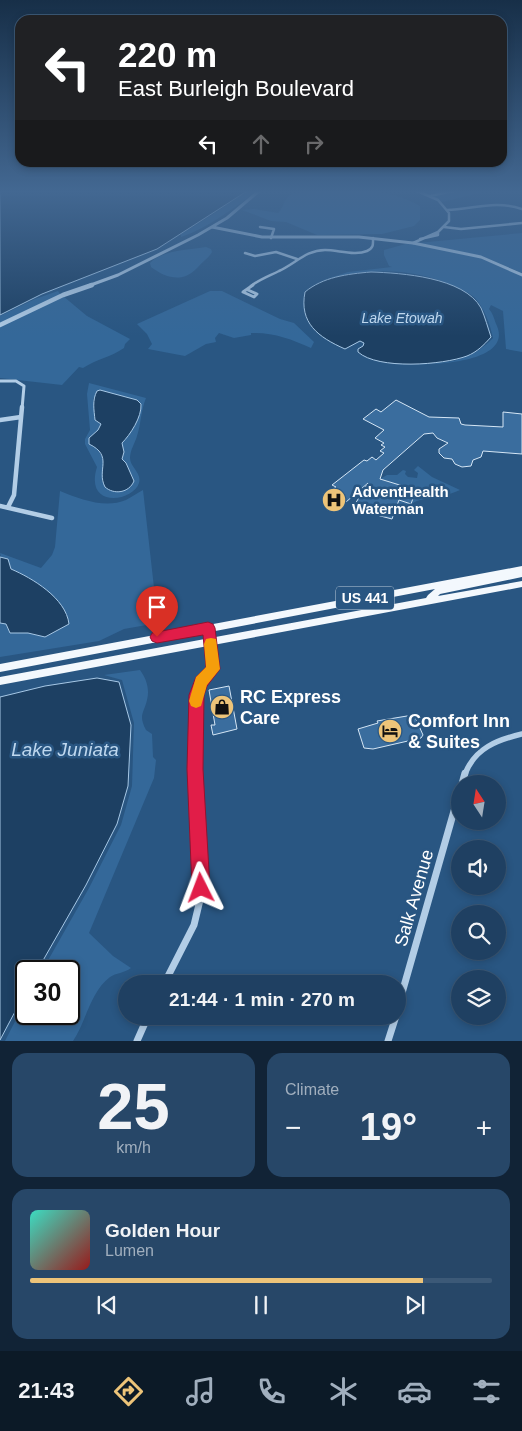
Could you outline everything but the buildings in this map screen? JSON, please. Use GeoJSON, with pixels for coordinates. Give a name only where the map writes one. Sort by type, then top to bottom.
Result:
{"type":"FeatureCollection","features":[{"type":"Feature","properties":{"kind":"main road","name":"US 441"},"geometry":{"type":"LineString","coordinates":[[0,668],[522,569]]}},
{"type":"Feature","properties":{"kind":"main road"},"geometry":{"type":"LineString","coordinates":[[429,601],[431,596],[438,591],[522,574]]}},
{"type":"Feature","properties":{"kind":"main road","name":"US 441"},"geometry":{"type":"LineString","coordinates":[[0,682],[522,584]]}},
{"type":"Feature","properties":{"kind":"street"},"geometry":{"type":"LineString","coordinates":[[0,325],[63,295],[118,276],[188,240]]}},
{"type":"Feature","properties":{"kind":"street"},"geometry":{"type":"LineString","coordinates":[[248,290],[262,278],[280,271],[306,254],[318,251],[350,253],[367,251],[372,246],[374,240]]}},
{"type":"Feature","properties":{"kind":"street"},"geometry":{"type":"LineString","coordinates":[[386,240],[481,257],[522,275]]}},
{"type":"Feature","properties":{"kind":"street"},"geometry":{"type":"LineString","coordinates":[[413,243],[419,240]]}},
{"type":"Feature","properties":{"kind":"street"},"geometry":{"type":"LineString","coordinates":[[245,253],[255,256],[266,252],[276,252],[297,259]]}},
{"type":"Feature","properties":{"kind":"street"},"geometry":{"type":"LineString","coordinates":[[0,380],[16,381],[23,385],[14,495],[8,507]]}},
{"type":"Feature","properties":{"kind":"street"},"geometry":{"type":"LineString","coordinates":[[0,420],[21,417]]}},
{"type":"Feature","properties":{"kind":"street"},"geometry":{"type":"LineString","coordinates":[[0,506],[52,518]]}},
{"type":"Feature","properties":{"kind":"street"},"geometry":{"type":"LineString","coordinates":[[169,975],[194,925],[200,900],[195,769],[196,695],[201,682],[213,669],[208,628]]}},
{"type":"Feature","properties":{"kind":"street"},"geometry":{"type":"LineString","coordinates":[[464,775],[467,766],[480,750],[504,739],[522,734]]}},
{"type":"Feature","properties":{"kind":"street","name":"Salk Avenue"},"geometry":{"type":"LineString","coordinates":[[406,981],[451,822]]}},
{"type":"Feature","properties":{"kind":"street"},"geometry":{"type":"LineString","coordinates":[[137,1041],[144,1025]]}},
{"type":"Feature","properties":{"kind":"street","name":"Salk Avenue"},"geometry":{"type":"LineString","coordinates":[[388,1041],[393,1025]]}},
{"type":"Feature","properties":{"kind":"shaded area"},"geometry":{"type":"Polygon","coordinates":[[[453,240],[522,240],[522,273],[482,256],[417,243],[453,240]]]}},
{"type":"Feature","properties":{"kind":"shaded area"},"geometry":{"type":"Polygon","coordinates":[[[409,243],[480,258],[522,276],[522,352],[506,349],[503,311],[491,305],[489,309],[497,326],[499,338],[493,347],[483,354],[469,359],[438,364],[414,364],[457,360],[475,352],[493,338],[486,316],[474,297],[436,280],[402,272],[385,271],[350,274],[315,283],[348,272],[392,267],[389,266],[384,250],[409,243]]]}},
{"type":"Feature","properties":{"kind":"shaded area"},"geometry":{"type":"Polygon","coordinates":[[[206,247],[211,249],[211,254],[193,272],[187,275],[175,278],[151,267],[150,263],[161,255],[206,247]]]}},
{"type":"Feature","properties":{"kind":"shaded area"},"geometry":{"type":"Polygon","coordinates":[[[58,291],[61,295],[0,323],[0,316],[35,299],[58,291]]]}},
{"type":"Feature","properties":{"kind":"shaded area"},"geometry":{"type":"Polygon","coordinates":[[[210,291],[222,291],[280,319],[294,323],[314,342],[311,348],[274,335],[251,333],[251,335],[234,338],[219,333],[215,338],[216,342],[206,344],[185,356],[148,349],[152,344],[147,334],[137,324],[210,291]]]}},
{"type":"Feature","properties":{"kind":"shaded area"},"geometry":{"type":"Polygon","coordinates":[[[63,296],[87,316],[130,339],[124,348],[83,368],[79,367],[62,385],[0,378],[0,326],[63,296]]]}},
{"type":"Feature","properties":{"kind":"shaded area"},"geometry":{"type":"Polygon","coordinates":[[[89,383],[146,398],[130,455],[139,476],[139,483],[135,489],[120,497],[111,498],[103,496],[97,490],[95,481],[97,467],[85,444],[85,439],[90,430],[87,394],[89,383]],[[119,395],[93,398],[95,420],[101,424],[95,432],[96,447],[104,460],[102,482],[128,489],[132,485],[133,477],[122,459],[121,443],[136,423],[127,398],[119,395]]]}},
{"type":"Feature","properties":{"kind":"shaded area"},"geometry":{"type":"Polygon","coordinates":[[[418,466],[432,477],[460,490],[420,500],[407,506],[404,507],[397,507],[399,500],[411,504],[416,490],[380,479],[387,475],[397,475],[403,470],[406,471],[405,474],[408,477],[417,478],[418,473],[414,470],[418,466]]]}},
{"type":"Feature","properties":{"kind":"shaded area"},"geometry":{"type":"Polygon","coordinates":[[[143,490],[158,623],[124,629],[99,641],[0,657],[0,623],[6,624],[10,633],[28,633],[45,637],[69,624],[67,615],[55,598],[38,584],[11,569],[8,559],[1,557],[0,553],[41,568],[52,555],[55,547],[60,491],[84,500],[110,504],[126,500],[143,490]]]}},
{"type":"Feature","properties":{"kind":"shaded area"},"geometry":{"type":"Polygon","coordinates":[[[140,670],[148,688],[142,721],[146,730],[152,734],[153,757],[156,760],[154,778],[89,933],[113,956],[131,968],[110,977],[103,983],[93,999],[73,1041],[5,1041],[15,1021],[15,1025],[80,1025],[80,960],[48,960],[89,888],[121,825],[132,786],[134,723],[122,680],[104,675],[140,670]]]}},
{"type":"Feature","properties":{"kind":"water"},"geometry":{"type":"Polygon","coordinates":[[[0,240],[172,240],[157,249],[42,294],[0,315],[0,240]]]}},
{"type":"Feature","properties":{"kind":"water","name":"Lake Etowah"},"geometry":{"type":"Polygon","coordinates":[[[371,272],[431,279],[461,289],[473,298],[481,308],[491,337],[480,348],[467,356],[443,362],[395,364],[367,358],[358,352],[358,349],[364,343],[360,341],[345,349],[319,334],[313,328],[305,312],[305,292],[327,280],[344,275],[371,272]]]}},
{"type":"Feature","properties":{"kind":"water"},"geometry":{"type":"Polygon","coordinates":[[[100,390],[137,400],[141,404],[138,420],[122,443],[124,452],[122,459],[126,463],[134,481],[129,488],[121,492],[109,490],[105,487],[102,475],[103,458],[101,453],[89,444],[89,438],[98,430],[101,424],[95,420],[94,405],[95,394],[100,390]]]}},
{"type":"Feature","properties":{"kind":"water"},"geometry":{"type":"Polygon","coordinates":[[[0,557],[8,559],[11,569],[47,590],[62,606],[69,624],[45,637],[28,633],[10,633],[6,624],[0,623],[0,557]]]}},
{"type":"Feature","properties":{"kind":"water","name":"Lake Juniata"},"geometry":{"type":"Polygon","coordinates":[[[97,678],[119,682],[131,725],[128,786],[117,824],[86,885],[43,960],[15,960],[15,1012],[0,1040],[0,697],[45,686],[97,678]]]}},
{"type":"Feature","properties":{"kind":"slow traffic"},"geometry":{"type":"LineString","coordinates":[[196,701],[196,695],[201,682],[212,671],[214,666],[211,644]]}},
{"type":"Feature","properties":{"kind":"place","name":"AdventHealth Waterman"},"geometry":{"type":"Point","coordinates":[334,500]}},
{"type":"Feature","properties":{"kind":"place","name":"RC Express Care"},"geometry":{"type":"Point","coordinates":[222,707]}},
{"type":"Feature","properties":{"kind":"place","name":"Comfort Inn & Suites"},"geometry":{"type":"Point","coordinates":[390,731]}},
{"type":"Feature","properties":{"kind":"route"},"geometry":{"type":"LineString","coordinates":[[157,637],[208,628],[214,666],[212,671],[201,682],[196,695],[195,769],[201,888]]}}]}
